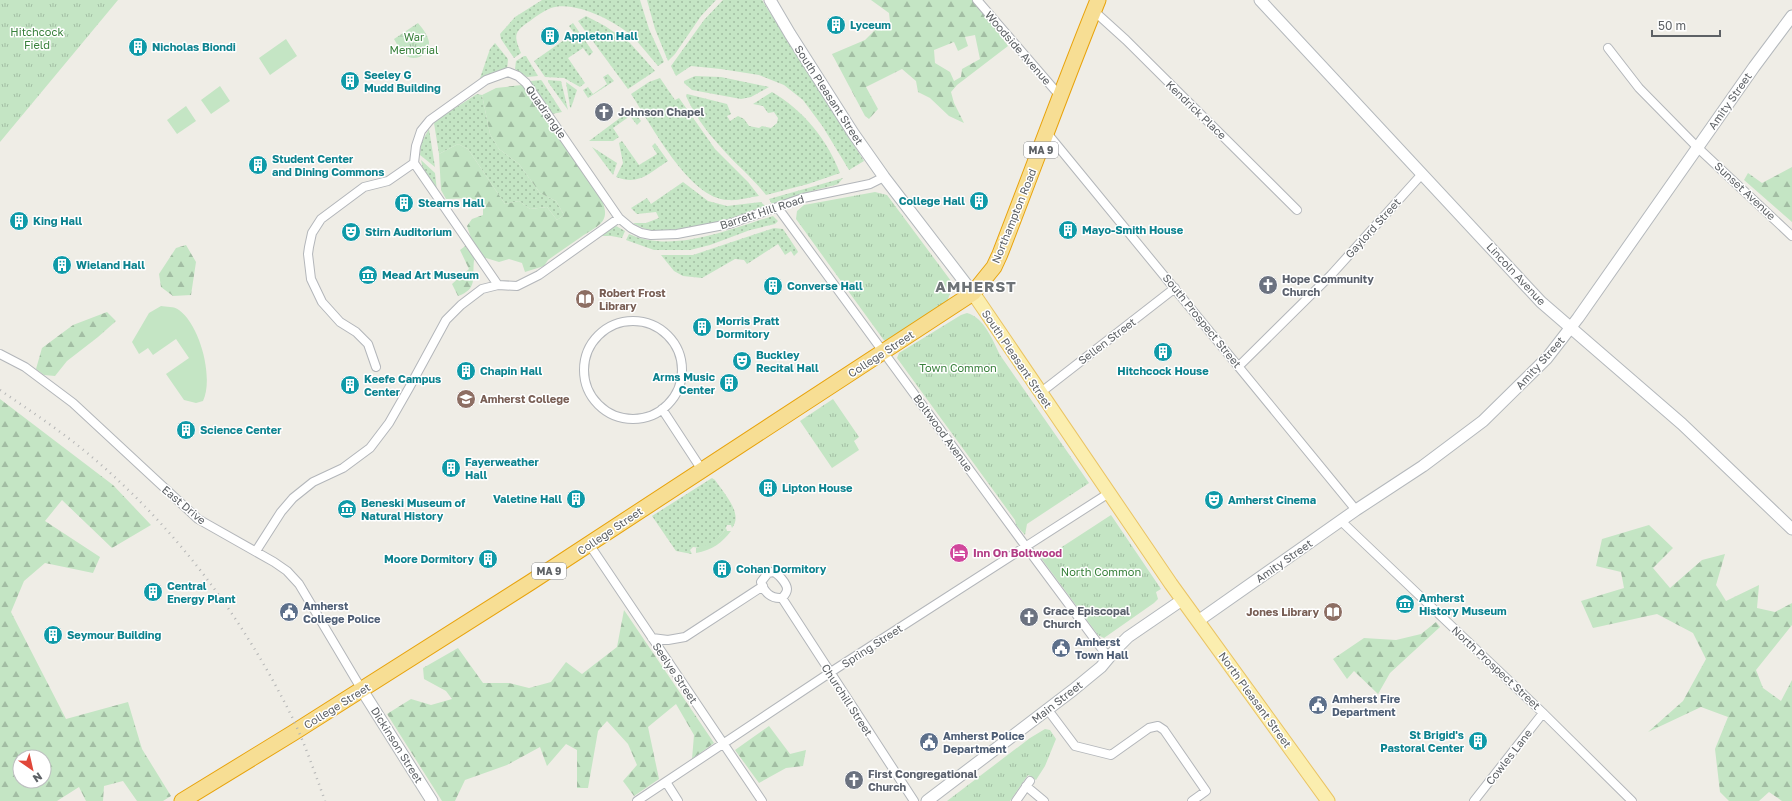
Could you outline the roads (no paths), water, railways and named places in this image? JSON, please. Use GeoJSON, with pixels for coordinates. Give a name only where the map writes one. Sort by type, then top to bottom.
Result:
{"type":"FeatureCollection","features":[{"type":"Feature","properties":{"kind":"highway","name":"Northampton Road"},"geometry":{"type":"LineString","coordinates":[[973,293],[994,267],[1096,6]]}},
{"type":"Feature","properties":{"kind":"highway","name":"College Street"},"geometry":{"type":"LineString","coordinates":[[182,801],[362,690],[589,544],[973,293]]}},
{"type":"Feature","properties":{"kind":"main road","name":"South Pleasant Street"},"geometry":{"type":"LineString","coordinates":[[770,0],[853,133],[884,177],[973,293],[1182,600]]}},
{"type":"Feature","properties":{"kind":"main road","name":"Lincoln Avenue"},"geometry":{"type":"LineString","coordinates":[[1260,0],[1541,302],[1682,424],[1792,529]]}},
{"type":"Feature","properties":{"kind":"main road","name":"Amity Street"},"geometry":{"type":"LineString","coordinates":[[1198,621],[1356,510],[1423,466],[1483,421],[1547,358],[1570,328],[1792,16]]}},
{"type":"Feature","properties":{"kind":"main road","name":"North Pleasant Street"},"geometry":{"type":"LineString","coordinates":[[1182,600],[1328,801]]}},
{"type":"Feature","properties":{"kind":"main road","name":"Main Street"},"geometry":{"type":"LineString","coordinates":[[927,801],[1048,710],[1101,667],[1108,657],[1128,637],[1182,600]]}},
{"type":"Feature","properties":{"kind":"main road","name":"Dickinson Street"},"geometry":{"type":"LineString","coordinates":[[362,690],[432,801]]}},
{"type":"Feature","properties":{"kind":"street","name":"Woodside Avenue"},"geometry":{"type":"LineString","coordinates":[[977,0],[1060,96]]}},
{"type":"Feature","properties":{"kind":"street","name":"Kendrick Place"},"geometry":{"type":"LineString","coordinates":[[1096,6],[1126,40],[1297,210]]}},
{"type":"Feature","properties":{"kind":"street","name":"Sunset Avenue"},"geometry":{"type":"LineString","coordinates":[[1608,48],[1640,88],[1698,147],[1792,236]]}},
{"type":"Feature","properties":{"kind":"street","name":"Quadrangle"},"geometry":{"type":"LineString","coordinates":[[414,163],[416,146],[421,130],[430,120],[486,80],[508,72],[518,76],[526,83],[619,218]]}},
{"type":"Feature","properties":{"kind":"street","name":"South Prospect Street"},"geometry":{"type":"LineString","coordinates":[[1047,133],[1356,510]]}},
{"type":"Feature","properties":{"kind":"street"},"geometry":{"type":"LineString","coordinates":[[376,366],[368,344],[356,332],[340,322],[322,302],[312,279],[308,254],[308,247],[312,234],[321,219],[364,187],[388,181],[414,163],[498,284]]}},
{"type":"Feature","properties":{"kind":"street","name":"Gaylord Street"},"geometry":{"type":"LineString","coordinates":[[1239,366],[1331,275],[1422,174]]}},
{"type":"Feature","properties":{"kind":"street","name":"Barrett Hill Road"},"geometry":{"type":"LineString","coordinates":[[619,218],[631,228],[641,233],[651,235],[677,234],[729,224],[821,193],[870,184],[884,177]]}},
{"type":"Feature","properties":{"kind":"street","name":"Boltwood Avenue"},"geometry":{"type":"LineString","coordinates":[[778,208],[1108,657]]}},
{"type":"Feature","properties":{"kind":"street"},"geometry":{"type":"LineString","coordinates":[[256,551],[281,512],[293,498],[313,482],[343,468],[370,448],[389,423],[446,320],[461,305],[482,289],[498,284],[517,286],[539,275],[619,218]]}},
{"type":"Feature","properties":{"kind":"street","name":"Sellen Street"},"geometry":{"type":"LineString","coordinates":[[1040,393],[1175,288]]}},
{"type":"Feature","properties":{"kind":"street"},"geometry":{"type":"LineString","coordinates":[[629,321],[643,322],[656,327],[668,335],[676,346],[681,360],[682,374],[679,387],[672,400],[662,409],[650,416],[636,419],[622,418],[609,413],[598,405],[589,394],[584,380],[586,353],[593,340],[603,330],[616,324],[629,321]]}},
{"type":"Feature","properties":{"kind":"street","name":"East Drive"},"geometry":{"type":"LineString","coordinates":[[0,354],[26,367],[73,403],[198,519],[256,551],[287,571],[299,584],[362,690]]}},
{"type":"Feature","properties":{"kind":"street"},"geometry":{"type":"LineString","coordinates":[[662,409],[702,470]]}},
{"type":"Feature","properties":{"kind":"street","name":"Spring Street"},"geometry":{"type":"LineString","coordinates":[[637,801],[830,673],[1109,493]]}},
{"type":"Feature","properties":{"kind":"street","name":"North Prospect Street"},"geometry":{"type":"LineString","coordinates":[[1341,521],[1543,713],[1632,801]]}},
{"type":"Feature","properties":{"kind":"street","name":"Seelye Street"},"geometry":{"type":"LineString","coordinates":[[589,544],[762,801]]}},
{"type":"Feature","properties":{"kind":"street"},"geometry":{"type":"LineString","coordinates":[[652,638],[668,640],[685,637],[763,586],[761,582],[768,573],[777,573],[787,590],[782,598]]}},
{"type":"Feature","properties":{"kind":"street","name":"Churchill Street"},"geometry":{"type":"LineString","coordinates":[[763,586],[771,596],[775,598],[782,598],[914,801]]}},
{"type":"Feature","properties":{"kind":"street"},"geometry":{"type":"LineString","coordinates":[[1048,710],[1075,746],[1103,754],[1111,755],[1149,728],[1158,726],[1164,730],[1206,791],[1192,801]]}},
{"type":"Feature","properties":{"kind":"street","name":"Cowles Lane"},"geometry":{"type":"LineString","coordinates":[[1474,801],[1543,713]]}},
{"type":"Feature","properties":{"kind":"street"},"geometry":{"type":"LineString","coordinates":[[666,782],[678,801]]}},
{"type":"Feature","properties":{"kind":"street"},"geometry":{"type":"LineString","coordinates":[[1016,801],[1028,783],[1044,801]]}},
{"type":"Feature","properties":{"kind":"railway"},"geometry":{"type":"LineString","coordinates":[[0,390],[65,435],[118,480],[148,510],[203,574],[251,643],[292,717],[310,759],[325,801]]}},
{"type":"Feature","properties":{"kind":"place","name":"Lyceum"},"geometry":{"type":"Point","coordinates":[836,25]}},
{"type":"Feature","properties":{"kind":"place","name":"Appleton Hall"},"geometry":{"type":"Point","coordinates":[550,36]}},
{"type":"Feature","properties":{"kind":"place","name":"Nicholas Biondi"},"geometry":{"type":"Point","coordinates":[138,47]}},
{"type":"Feature","properties":{"kind":"place","name":"Seeley G Mudd Building"},"geometry":{"type":"Point","coordinates":[350,81]}},
{"type":"Feature","properties":{"kind":"place","name":"Johnson Chapel"},"geometry":{"type":"Point","coordinates":[604,112]}},
{"type":"Feature","properties":{"kind":"place","name":"Student Center and Dining Commons"},"geometry":{"type":"Point","coordinates":[258,165]}},
{"type":"Feature","properties":{"kind":"place","name":"College Hall"},"geometry":{"type":"Point","coordinates":[979,201]}},
{"type":"Feature","properties":{"kind":"place","name":"Stearns Hall"},"geometry":{"type":"Point","coordinates":[404,203]}},
{"type":"Feature","properties":{"kind":"place","name":"King Hall"},"geometry":{"type":"Point","coordinates":[19,221]}},
{"type":"Feature","properties":{"kind":"place","name":"Mayo-Smith House"},"geometry":{"type":"Point","coordinates":[1068,230]}},
{"type":"Feature","properties":{"kind":"place","name":"Stirn Auditorium"},"geometry":{"type":"Point","coordinates":[351,232]}},
{"type":"Feature","properties":{"kind":"place","name":"Wieland Hall"},"geometry":{"type":"Point","coordinates":[62,265]}},
{"type":"Feature","properties":{"kind":"place","name":"Mead Art Museum"},"geometry":{"type":"Point","coordinates":[368,275]}},
{"type":"Feature","properties":{"kind":"place","name":"Hope Community Church"},"geometry":{"type":"Point","coordinates":[1268,285]}},
{"type":"Feature","properties":{"kind":"place","name":"Converse Hall"},"geometry":{"type":"Point","coordinates":[773,286]}},
{"type":"Feature","properties":{"kind":"place","name":"Robert Frost Library"},"geometry":{"type":"Point","coordinates":[585,299]}},
{"type":"Feature","properties":{"kind":"place","name":"Morris Pratt Dormitory"},"geometry":{"type":"Point","coordinates":[702,327]}},
{"type":"Feature","properties":{"kind":"place","name":"Hitchcock House"},"geometry":{"type":"Point","coordinates":[1163,352]}},
{"type":"Feature","properties":{"kind":"place","name":"Buckley Recital Hall"},"geometry":{"type":"Point","coordinates":[742,361]}},
{"type":"Feature","properties":{"kind":"place","name":"Chapin Hall"},"geometry":{"type":"Point","coordinates":[466,371]}},
{"type":"Feature","properties":{"kind":"place","name":"Arms Music Center"},"geometry":{"type":"Point","coordinates":[729,383]}},
{"type":"Feature","properties":{"kind":"place","name":"Keefe Campus Center"},"geometry":{"type":"Point","coordinates":[350,385]}},
{"type":"Feature","properties":{"kind":"place","name":"Amherst College"},"geometry":{"type":"Point","coordinates":[466,399]}},
{"type":"Feature","properties":{"kind":"place","name":"Science Center"},"geometry":{"type":"Point","coordinates":[186,430]}},
{"type":"Feature","properties":{"kind":"place","name":"Fayerweather Hall"},"geometry":{"type":"Point","coordinates":[451,468]}},
{"type":"Feature","properties":{"kind":"place","name":"Lipton House"},"geometry":{"type":"Point","coordinates":[768,488]}},
{"type":"Feature","properties":{"kind":"place","name":"Valetine Hall"},"geometry":{"type":"Point","coordinates":[576,499]}},
{"type":"Feature","properties":{"kind":"place","name":"Amherst Cinema"},"geometry":{"type":"Point","coordinates":[1214,500]}},
{"type":"Feature","properties":{"kind":"place","name":"Beneski Museum of Natural History"},"geometry":{"type":"Point","coordinates":[347,509]}},
{"type":"Feature","properties":{"kind":"place","name":"Inn On Boltwood"},"geometry":{"type":"Point","coordinates":[959,553]}},
{"type":"Feature","properties":{"kind":"place","name":"Moore Dormitory"},"geometry":{"type":"Point","coordinates":[488,559]}},
{"type":"Feature","properties":{"kind":"place","name":"Cohan Dormitory"},"geometry":{"type":"Point","coordinates":[722,569]}},
{"type":"Feature","properties":{"kind":"place","name":"Central Energy Plant"},"geometry":{"type":"Point","coordinates":[153,592]}},
{"type":"Feature","properties":{"kind":"place","name":"Amherst History Museum"},"geometry":{"type":"Point","coordinates":[1405,604]}},
{"type":"Feature","properties":{"kind":"place","name":"Amherst College Police"},"geometry":{"type":"Point","coordinates":[289,612]}},
{"type":"Feature","properties":{"kind":"place","name":"Jones Library"},"geometry":{"type":"Point","coordinates":[1333,612]}},
{"type":"Feature","properties":{"kind":"place","name":"Grace Episcopal Church"},"geometry":{"type":"Point","coordinates":[1029,617]}},
{"type":"Feature","properties":{"kind":"place","name":"Seymour Building"},"geometry":{"type":"Point","coordinates":[53,635]}},
{"type":"Feature","properties":{"kind":"place","name":"Amherst Town Hall"},"geometry":{"type":"Point","coordinates":[1061,648]}},
{"type":"Feature","properties":{"kind":"place","name":"Amherst Fire Department"},"geometry":{"type":"Point","coordinates":[1318,705]}},
{"type":"Feature","properties":{"kind":"place","name":"St Brigid's Pastoral Center"},"geometry":{"type":"Point","coordinates":[1478,741]}},
{"type":"Feature","properties":{"kind":"place","name":"Amherst Police Department"},"geometry":{"type":"Point","coordinates":[929,742]}},
{"type":"Feature","properties":{"kind":"place","name":"First Congregational Church"},"geometry":{"type":"Point","coordinates":[854,780]}},
{"type":"Feature","properties":{"kind":"district","name":"AMHERST"},"geometry":{"type":"Point","coordinates":[976,287]}},
{"type":"Feature","properties":{"kind":"park label","name":"Hitchcock Field"},"geometry":{"type":"Point","coordinates":[37,38]}},
{"type":"Feature","properties":{"kind":"park label","name":"War Memorial"},"geometry":{"type":"Point","coordinates":[414,43]}},
{"type":"Feature","properties":{"kind":"park label","name":"Town Common"},"geometry":{"type":"Point","coordinates":[958,368]}},
{"type":"Feature","properties":{"kind":"park label","name":"North Common"},"geometry":{"type":"Point","coordinates":[1101,572]}}]}
